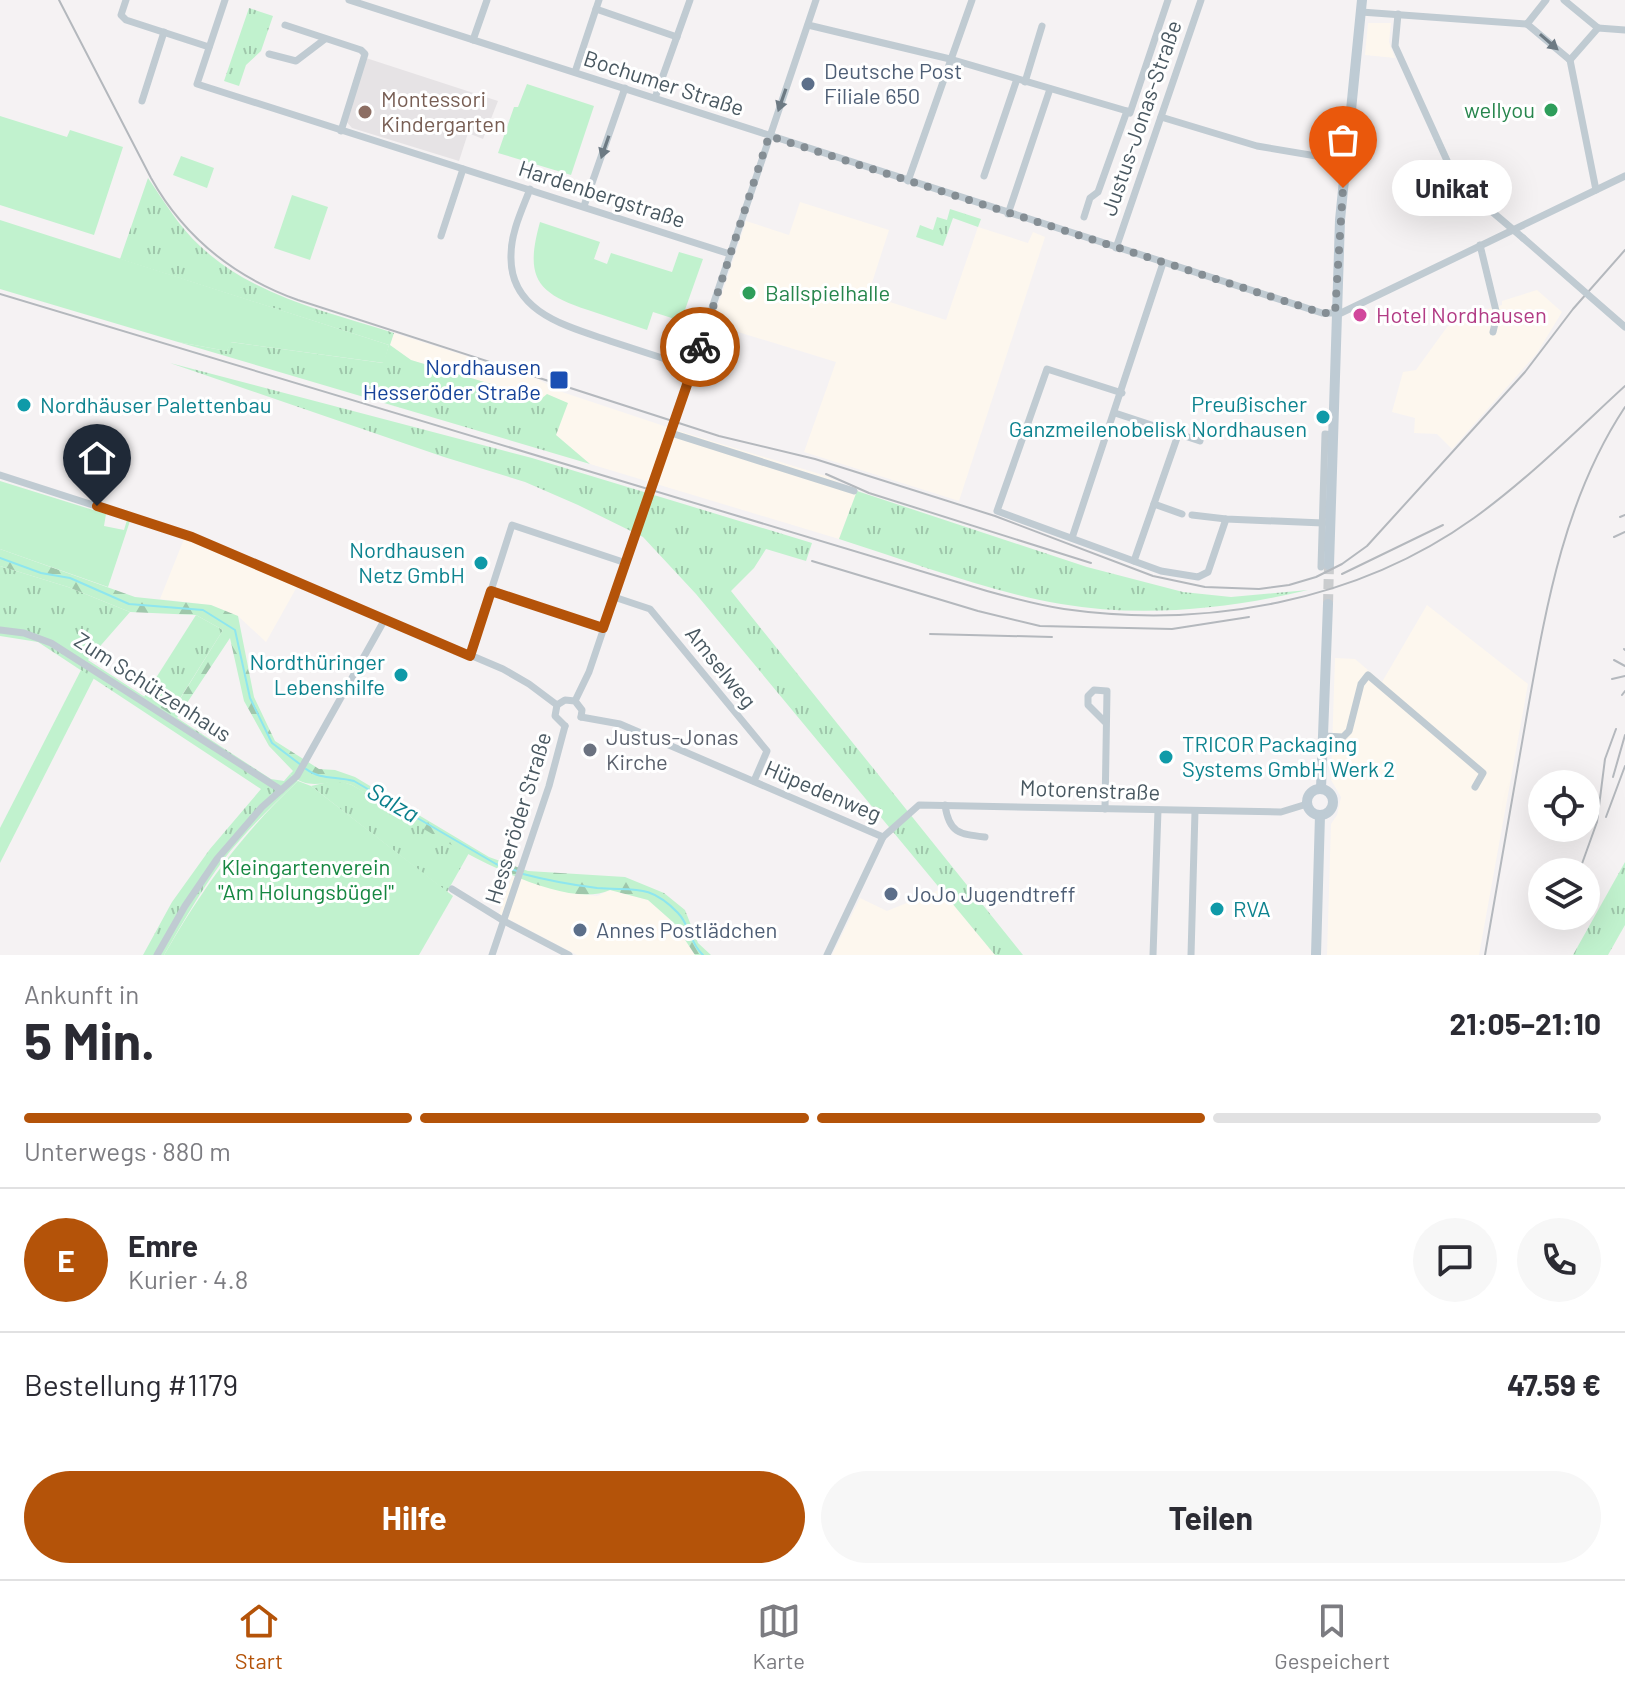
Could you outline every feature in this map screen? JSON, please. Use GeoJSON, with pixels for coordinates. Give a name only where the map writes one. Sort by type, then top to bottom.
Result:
{"type":"FeatureCollection","features":[{"type":"Feature","properties":{"kind":"main road"},"geometry":{"type":"LineString","coordinates":[[1325,566],[1340,220],[1361,6]]}},
{"type":"Feature","properties":{"kind":"main road"},"geometry":{"type":"LineString","coordinates":[[1321,788],[1328,604]]}},
{"type":"Feature","properties":{"kind":"main road"},"geometry":{"type":"LineString","coordinates":[[1321,788],[1330,792],[1334,800],[1332,809],[1320,815],[1312,812],[1307,804],[1310,793],[1321,788]]}},
{"type":"Feature","properties":{"kind":"main road"},"geometry":{"type":"LineString","coordinates":[[1316,955],[1320,815]]}},
{"type":"Feature","properties":{"kind":"street"},"geometry":{"type":"LineString","coordinates":[[126,0],[121,15],[126,20],[209,47]]}},
{"type":"Feature","properties":{"kind":"street","name":"Hardenbergstraße"},"geometry":{"type":"LineString","coordinates":[[225,0],[197,84],[730,254]]}},
{"type":"Feature","properties":{"kind":"street","name":"Bochumer Straße"},"geometry":{"type":"LineString","coordinates":[[349,0],[1008,214],[1322,313],[1335,313]]}},
{"type":"Feature","properties":{"kind":"street"},"geometry":{"type":"LineString","coordinates":[[473,40],[487,0]]}},
{"type":"Feature","properties":{"kind":"street"},"geometry":{"type":"LineString","coordinates":[[655,98],[690,0]]}},
{"type":"Feature","properties":{"kind":"street"},"geometry":{"type":"LineString","coordinates":[[575,701],[589,672],[816,0]]}},
{"type":"Feature","properties":{"kind":"street"},"geometry":{"type":"LineString","coordinates":[[908,181],[972,0]]}},
{"type":"Feature","properties":{"kind":"street","name":"Justus-Jonas-Straße"},"geometry":{"type":"LineString","coordinates":[[1084,217],[1090,198],[1098,192],[1127,111],[1130,113],[1168,0]]}},
{"type":"Feature","properties":{"kind":"street","name":"Justus-Jonas-Straße"},"geometry":{"type":"LineString","coordinates":[[1116,248],[1201,0]]}},
{"type":"Feature","properties":{"kind":"street"},"geometry":{"type":"LineString","coordinates":[[1527,24],[1546,0]]}},
{"type":"Feature","properties":{"kind":"street"},"geometry":{"type":"LineString","coordinates":[[1564,0],[1598,28],[1625,30]]}},
{"type":"Feature","properties":{"kind":"street"},"geometry":{"type":"LineString","coordinates":[[575,72],[598,4],[677,37]]}},
{"type":"Feature","properties":{"kind":"street"},"geometry":{"type":"LineString","coordinates":[[1361,6],[1398,14],[1527,24],[1570,60],[1596,190]]}},
{"type":"Feature","properties":{"kind":"street"},"geometry":{"type":"LineString","coordinates":[[1398,14],[1395,46],[1454,176],[1625,327]]}},
{"type":"Feature","properties":{"kind":"street"},"geometry":{"type":"LineString","coordinates":[[285,25],[365,54],[341,131]]}},
{"type":"Feature","properties":{"kind":"street"},"geometry":{"type":"LineString","coordinates":[[808,25],[950,59],[1127,111]]}},
{"type":"Feature","properties":{"kind":"street"},"geometry":{"type":"LineString","coordinates":[[984,176],[1042,26]]}},
{"type":"Feature","properties":{"kind":"street"},"geometry":{"type":"LineString","coordinates":[[1570,60],[1598,28]]}},
{"type":"Feature","properties":{"kind":"street"},"geometry":{"type":"LineString","coordinates":[[142,101],[164,32]]}},
{"type":"Feature","properties":{"kind":"street"},"geometry":{"type":"LineString","coordinates":[[269,54],[296,61],[325,39]]}},
{"type":"Feature","properties":{"kind":"street"},"geometry":{"type":"LineString","coordinates":[[584,206],[625,88]]}},
{"type":"Feature","properties":{"kind":"street"},"geometry":{"type":"LineString","coordinates":[[1008,214],[1050,89]]}},
{"type":"Feature","properties":{"kind":"street"},"geometry":{"type":"LineString","coordinates":[[1161,117],[1257,146],[1346,161]]}},
{"type":"Feature","properties":{"kind":"street"},"geometry":{"type":"LineString","coordinates":[[441,236],[463,169]]}},
{"type":"Feature","properties":{"kind":"street"},"geometry":{"type":"LineString","coordinates":[[1335,313],[1625,176]]}},
{"type":"Feature","properties":{"kind":"street"},"geometry":{"type":"LineString","coordinates":[[530,189],[515,231],[511,255],[515,279],[529,303],[561,325],[693,368]]}},
{"type":"Feature","properties":{"kind":"street"},"geometry":{"type":"LineString","coordinates":[[1480,245],[1497,315],[1493,332]]}},
{"type":"Feature","properties":{"kind":"street"},"geometry":{"type":"LineString","coordinates":[[1072,538],[1163,263]]}},
{"type":"Feature","properties":{"kind":"street"},"geometry":{"type":"LineString","coordinates":[[1122,393],[1047,369],[997,511],[1161,571],[1198,577],[1208,572],[1226,519]]}},
{"type":"Feature","properties":{"kind":"street"},"geometry":{"type":"LineString","coordinates":[[1115,413],[1200,441]]}},
{"type":"Feature","properties":{"kind":"street"},"geometry":{"type":"LineString","coordinates":[[671,433],[854,491]]}},
{"type":"Feature","properties":{"kind":"street"},"geometry":{"type":"LineString","coordinates":[[1325,566],[1325,434],[1333,435]]}},
{"type":"Feature","properties":{"kind":"street"},"geometry":{"type":"LineString","coordinates":[[1134,561],[1178,435]]}},
{"type":"Feature","properties":{"kind":"street"},"geometry":{"type":"LineString","coordinates":[[0,475],[192,537],[516,677],[557,705]]}},
{"type":"Feature","properties":{"kind":"street"},"geometry":{"type":"LineString","coordinates":[[1154,504],[1182,514]]}},
{"type":"Feature","properties":{"kind":"street"},"geometry":{"type":"LineString","coordinates":[[1192,515],[1323,523]]}},
{"type":"Feature","properties":{"kind":"street"},"geometry":{"type":"LineString","coordinates":[[470,656],[512,525],[626,563]]}},
{"type":"Feature","properties":{"kind":"street"},"geometry":{"type":"LineString","coordinates":[[491,591],[603,628]]}},
{"type":"Feature","properties":{"kind":"street","name":"Amselweg"},"geometry":{"type":"LineString","coordinates":[[614,597],[650,609],[767,751],[754,781]]}},
{"type":"Feature","properties":{"kind":"street"},"geometry":{"type":"LineString","coordinates":[[157,955],[217,859],[262,807],[300,771],[385,619]]}},
{"type":"Feature","properties":{"kind":"street","name":"Zum Schützenhaus"},"geometry":{"type":"LineString","coordinates":[[0,630],[40,637],[51,643],[281,790]]}},
{"type":"Feature","properties":{"kind":"street"},"geometry":{"type":"LineString","coordinates":[[1324,736],[1343,737],[1349,731],[1361,684],[1368,675],[1483,773],[1475,787]]}},
{"type":"Feature","properties":{"kind":"street"},"geometry":{"type":"LineString","coordinates":[[565,700],[575,701],[582,710],[581,717],[575,725],[565,726],[555,716],[557,705],[565,700]]}},
{"type":"Feature","properties":{"kind":"street","name":"Hüpedenweg"},"geometry":{"type":"LineString","coordinates":[[581,717],[620,724],[883,837],[827,955]]}},
{"type":"Feature","properties":{"kind":"street"},"geometry":{"type":"LineString","coordinates":[[1105,809],[1106,723]]}},
{"type":"Feature","properties":{"kind":"street","name":"Hesseröder Straße"},"geometry":{"type":"LineString","coordinates":[[492,955],[549,786],[565,726]]}},
{"type":"Feature","properties":{"kind":"street","name":"Motorenstraße"},"geometry":{"type":"LineString","coordinates":[[883,837],[919,805],[1281,812],[1307,804]]}},
{"type":"Feature","properties":{"kind":"street"},"geometry":{"type":"LineString","coordinates":[[945,805],[947,820],[953,829],[959,833],[985,837]]}},
{"type":"Feature","properties":{"kind":"street"},"geometry":{"type":"LineString","coordinates":[[1153,955],[1158,810]]}},
{"type":"Feature","properties":{"kind":"street"},"geometry":{"type":"LineString","coordinates":[[1191,955],[1195,811]]}},
{"type":"Feature","properties":{"kind":"street"},"geometry":{"type":"LineString","coordinates":[[452,889],[569,955]]}},
{"type":"Feature","properties":{"kind":"shaded area"},"geometry":{"type":"Polygon","coordinates":[[[1368,23],[1391,23],[1389,42],[1395,58],[1365,55],[1368,23]]]}},
{"type":"Feature","properties":{"kind":"shaded area"},"geometry":{"type":"Polygon","coordinates":[[[366,58],[498,101],[483,139],[468,133],[459,161],[352,128],[346,121],[366,58]]]}},
{"type":"Feature","properties":{"kind":"shaded area"},"geometry":{"type":"Polygon","coordinates":[[[800,202],[889,230],[868,295],[946,320],[978,227],[1028,243],[1033,232],[1045,237],[959,501],[804,452],[836,362],[712,324],[746,221],[789,235],[800,202]]]}},
{"type":"Feature","properties":{"kind":"shaded area"},"geometry":{"type":"Polygon","coordinates":[[[1537,290],[1562,312],[1537,353],[1452,449],[1437,434],[1414,433],[1415,418],[1392,412],[1403,372],[1416,370],[1447,327],[1465,316],[1537,290]]]}},
{"type":"Feature","properties":{"kind":"shaded area"},"geometry":{"type":"Polygon","coordinates":[[[394,333],[538,379],[559,391],[676,430],[826,476],[857,491],[839,539],[590,464],[556,435],[567,403],[541,399],[411,360],[389,345],[394,333]]]}},
{"type":"Feature","properties":{"kind":"shaded area"},"geometry":{"type":"Polygon","coordinates":[[[184,539],[298,585],[266,642],[238,616],[211,605],[160,599],[184,539]]]}},
{"type":"Feature","properties":{"kind":"shaded area"},"geometry":{"type":"Polygon","coordinates":[[[1427,605],[1528,684],[1479,955],[1327,955],[1331,824],[1337,815],[1341,797],[1331,780],[1335,658],[1355,659],[1382,682],[1427,605]]]}},
{"type":"Feature","properties":{"kind":"shaded area"},"geometry":{"type":"Polygon","coordinates":[[[512,876],[576,893],[597,896],[610,890],[648,900],[674,923],[695,955],[577,955],[499,914],[512,876]]]}},
{"type":"Feature","properties":{"kind":"shaded area"},"geometry":{"type":"Polygon","coordinates":[[[941,889],[995,955],[832,955],[860,898],[887,911],[941,889]]]}},
{"type":"Feature","properties":{"kind":"green space"},"geometry":{"type":"Polygon","coordinates":[[[249,8],[273,16],[261,51],[246,65],[239,86],[224,81],[249,8]]]}},
{"type":"Feature","properties":{"kind":"green space"},"geometry":{"type":"Polygon","coordinates":[[[527,84],[594,106],[571,175],[498,153],[514,107],[518,107],[527,84]]]}},
{"type":"Feature","properties":{"kind":"green space"},"geometry":{"type":"Polygon","coordinates":[[[0,116],[67,137],[70,130],[123,147],[94,235],[0,205],[0,116]]]}},
{"type":"Feature","properties":{"kind":"green space"},"geometry":{"type":"Polygon","coordinates":[[[181,156],[214,168],[207,188],[173,175],[181,156]]]}},
{"type":"Feature","properties":{"kind":"green space"},"geometry":{"type":"Polygon","coordinates":[[[148,178],[192,239],[243,278],[292,300],[394,333],[390,345],[411,360],[541,399],[547,394],[568,403],[556,435],[590,464],[178,342],[227,351],[230,342],[383,363],[389,345],[120,259],[148,178]]]}},
{"type":"Feature","properties":{"kind":"green space"},"geometry":{"type":"Polygon","coordinates":[[[292,195],[328,207],[310,260],[274,248],[292,195]]]}},
{"type":"Feature","properties":{"kind":"green space"},"geometry":{"type":"Polygon","coordinates":[[[950,209],[981,219],[978,227],[953,218],[943,246],[916,237],[920,225],[933,230],[937,217],[947,220],[950,209]]]}},
{"type":"Feature","properties":{"kind":"green space"},"geometry":{"type":"Polygon","coordinates":[[[0,220],[389,345],[384,363],[231,342],[227,351],[178,342],[0,289],[0,220]]]}},
{"type":"Feature","properties":{"kind":"green space"},"geometry":{"type":"Polygon","coordinates":[[[540,222],[600,242],[594,259],[607,264],[611,253],[672,272],[679,252],[703,259],[681,321],[653,312],[647,330],[556,297],[538,280],[535,269],[540,222]]]}},
{"type":"Feature","properties":{"kind":"green space"},"geometry":{"type":"Polygon","coordinates":[[[170,363],[532,458],[812,543],[806,561],[766,549],[754,568],[731,591],[1023,955],[995,955],[696,594],[643,537],[525,482],[170,363]]]}},
{"type":"Feature","properties":{"kind":"green space"},"geometry":{"type":"Polygon","coordinates":[[[0,481],[106,514],[104,526],[124,530],[127,520],[130,521],[108,587],[0,549],[0,481]]]}},
{"type":"Feature","properties":{"kind":"green space"},"geometry":{"type":"Polygon","coordinates":[[[857,491],[1087,567],[1183,592],[1231,597],[1308,590],[1247,602],[1154,611],[1092,608],[1033,598],[977,584],[839,539],[857,491]]]}},
{"type":"Feature","properties":{"kind":"green space"},"geometry":{"type":"Polygon","coordinates":[[[0,549],[135,597],[211,605],[238,616],[254,697],[275,741],[319,769],[335,770],[355,777],[489,857],[528,871],[625,877],[664,893],[685,910],[698,943],[711,955],[695,955],[674,923],[648,900],[610,890],[584,895],[517,877],[479,860],[352,785],[335,782],[313,784],[298,780],[269,746],[244,701],[230,638],[177,718],[144,697],[147,692],[175,707],[223,630],[196,615],[130,612],[68,587],[0,566],[0,549]]]}},
{"type":"Feature","properties":{"kind":"green space"},"geometry":{"type":"Polygon","coordinates":[[[0,566],[68,587],[130,612],[88,660],[271,779],[284,781],[290,774],[298,781],[224,859],[164,955],[143,955],[172,902],[210,849],[261,789],[38,642],[0,636],[0,566]]]}},
{"type":"Feature","properties":{"kind":"green space"},"geometry":{"type":"Polygon","coordinates":[[[196,615],[223,630],[174,708],[147,692],[196,615]]]}},
{"type":"Feature","properties":{"kind":"green space"},"geometry":{"type":"Polygon","coordinates":[[[81,670],[94,678],[0,863],[0,828],[81,670]]]}},
{"type":"Feature","properties":{"kind":"green space"},"geometry":{"type":"Polygon","coordinates":[[[337,780],[352,785],[469,853],[447,892],[311,786],[337,780]]]}},
{"type":"Feature","properties":{"kind":"green space","name":"Kleingartenverein \"Am Holungsbügel\""},"geometry":{"type":"Polygon","coordinates":[[[298,781],[311,786],[453,896],[419,955],[164,955],[224,863],[298,781]]]}},
{"type":"Feature","properties":{"kind":"green space"},"geometry":{"type":"Polygon","coordinates":[[[1625,862],[1625,925],[1608,955],[1573,955],[1587,930],[1600,930],[1600,907],[1625,862]]]}},
{"type":"Feature","properties":{"kind":"waterway","name":"Salza"},"geometry":{"type":"LineString","coordinates":[[0,558],[41,573],[70,578],[129,604],[203,610],[235,630],[250,698],[272,743],[301,765]]}},
{"type":"Feature","properties":{"kind":"waterway","name":"Salza"},"geometry":{"type":"LineString","coordinates":[[306,769],[323,776],[354,781],[496,864],[517,871]]}},
{"type":"Feature","properties":{"kind":"waterway","name":"Salza"},"geometry":{"type":"LineString","coordinates":[[523,874],[588,887],[640,890],[658,897],[678,913],[703,955]]}},
{"type":"Feature","properties":{"kind":"tunnel"},"geometry":{"type":"LineString","coordinates":[[1328,604],[1329,565]]}},
{"type":"Feature","properties":{"kind":"railway"},"geometry":{"type":"LineString","coordinates":[[59,0],[164,199],[195,236],[253,280],[298,300],[719,436],[815,459],[995,516],[1153,576],[1205,587],[1259,589],[1289,585],[1316,577],[1367,546],[1525,372],[1573,309],[1625,250]]}},
{"type":"Feature","properties":{"kind":"railway"},"geometry":{"type":"LineString","coordinates":[[0,294],[987,591],[1054,607],[1117,614],[1171,615],[1225,611],[1330,589],[1380,570],[1429,547],[1494,503],[1625,386]]}},
{"type":"Feature","properties":{"kind":"railway"},"geometry":{"type":"LineString","coordinates":[[1485,955],[1550,594],[1572,516],[1604,442],[1625,407]]}},
{"type":"Feature","properties":{"kind":"railway"},"geometry":{"type":"LineString","coordinates":[[826,474],[869,493],[1091,563]]}},
{"type":"Feature","properties":{"kind":"railway"},"geometry":{"type":"LineString","coordinates":[[1620,517],[1625,515]]}},
{"type":"Feature","properties":{"kind":"railway"},"geometry":{"type":"LineString","coordinates":[[1342,574],[1443,525]]}},
{"type":"Feature","properties":{"kind":"railway"},"geometry":{"type":"LineString","coordinates":[[1614,537],[1625,532]]}},
{"type":"Feature","properties":{"kind":"railway"},"geometry":{"type":"LineString","coordinates":[[812,561],[978,611],[1040,626],[1172,629],[1249,617]]}},
{"type":"Feature","properties":{"kind":"railway"},"geometry":{"type":"LineString","coordinates":[[930,634],[1052,637]]}},
{"type":"Feature","properties":{"kind":"railway"},"geometry":{"type":"LineString","coordinates":[[1614,660],[1625,666]]}},
{"type":"Feature","properties":{"kind":"railway"},"geometry":{"type":"LineString","coordinates":[[1612,679],[1625,676]]}},
{"type":"Feature","properties":{"kind":"railway"},"geometry":{"type":"LineString","coordinates":[[1622,695],[1625,691]]}},
{"type":"Feature","properties":{"kind":"railway"},"geometry":{"type":"LineString","coordinates":[[1584,858],[1597,822],[1605,759],[1616,729]]}},
{"type":"Feature","properties":{"kind":"railway"},"geometry":{"type":"LineString","coordinates":[[1613,777],[1625,735]]}},
{"type":"Feature","properties":{"kind":"railway"},"geometry":{"type":"LineString","coordinates":[[1606,817],[1625,766]]}},
{"type":"Feature","properties":{"kind":"way so far"},"geometry":{"type":"LineString","coordinates":[[700,347],[769,136],[1322,313],[1335,313],[1343,188]]}},
{"type":"Feature","properties":{"kind":"place","name":"Deutsche Post Filiale 650"},"geometry":{"type":"Point","coordinates":[808,84]}},
{"type":"Feature","properties":{"kind":"place","name":"wellyou"},"geometry":{"type":"Point","coordinates":[1551,110]}},
{"type":"Feature","properties":{"kind":"place","name":"Montessori Kindergarten"},"geometry":{"type":"Point","coordinates":[365,112]}},
{"type":"Feature","properties":{"kind":"place","name":"Unikat"},"geometry":{"type":"Point","coordinates":[1343,188]}},
{"type":"Feature","properties":{"kind":"place","name":"Ballspielhalle"},"geometry":{"type":"Point","coordinates":[749,293]}},
{"type":"Feature","properties":{"kind":"place","name":"Hotel Nordhausen"},"geometry":{"type":"Point","coordinates":[1360,315]}},
{"type":"Feature","properties":{"kind":"place","name":"Nordhausen Hesseröder Straße"},"geometry":{"type":"Point","coordinates":[559,380]}},
{"type":"Feature","properties":{"kind":"place","name":"Nordhäuser Palettenbau"},"geometry":{"type":"Point","coordinates":[24,405]}},
{"type":"Feature","properties":{"kind":"place","name":"Preußischer Ganzmeilenobelisk Nordhausen"},"geometry":{"type":"Point","coordinates":[1323,417]}},
{"type":"Feature","properties":{"kind":"place","name":"Nordhausen Netz GmbH"},"geometry":{"type":"Point","coordinates":[481,563]}},
{"type":"Feature","properties":{"kind":"place","name":"Nordthüringer Lebenshilfe"},"geometry":{"type":"Point","coordinates":[401,675]}},
{"type":"Feature","properties":{"kind":"place","name":"Justus-Jonas Kirche"},"geometry":{"type":"Point","coordinates":[590,750]}},
{"type":"Feature","properties":{"kind":"place","name":"TRICOR Packaging Systems GmbH Werk 2"},"geometry":{"type":"Point","coordinates":[1166,757]}},
{"type":"Feature","properties":{"kind":"place","name":"JoJo Jugendtreff"},"geometry":{"type":"Point","coordinates":[891,894]}},
{"type":"Feature","properties":{"kind":"place","name":"RVA"},"geometry":{"type":"Point","coordinates":[1217,909]}},
{"type":"Feature","properties":{"kind":"place","name":"Annes Postlädchen"},"geometry":{"type":"Point","coordinates":[580,930]}},
{"type":"Feature","properties":{"kind":"route"},"geometry":{"type":"LineString","coordinates":[[97,506],[192,537],[470,656],[491,591],[603,628],[700,347]]}}]}
